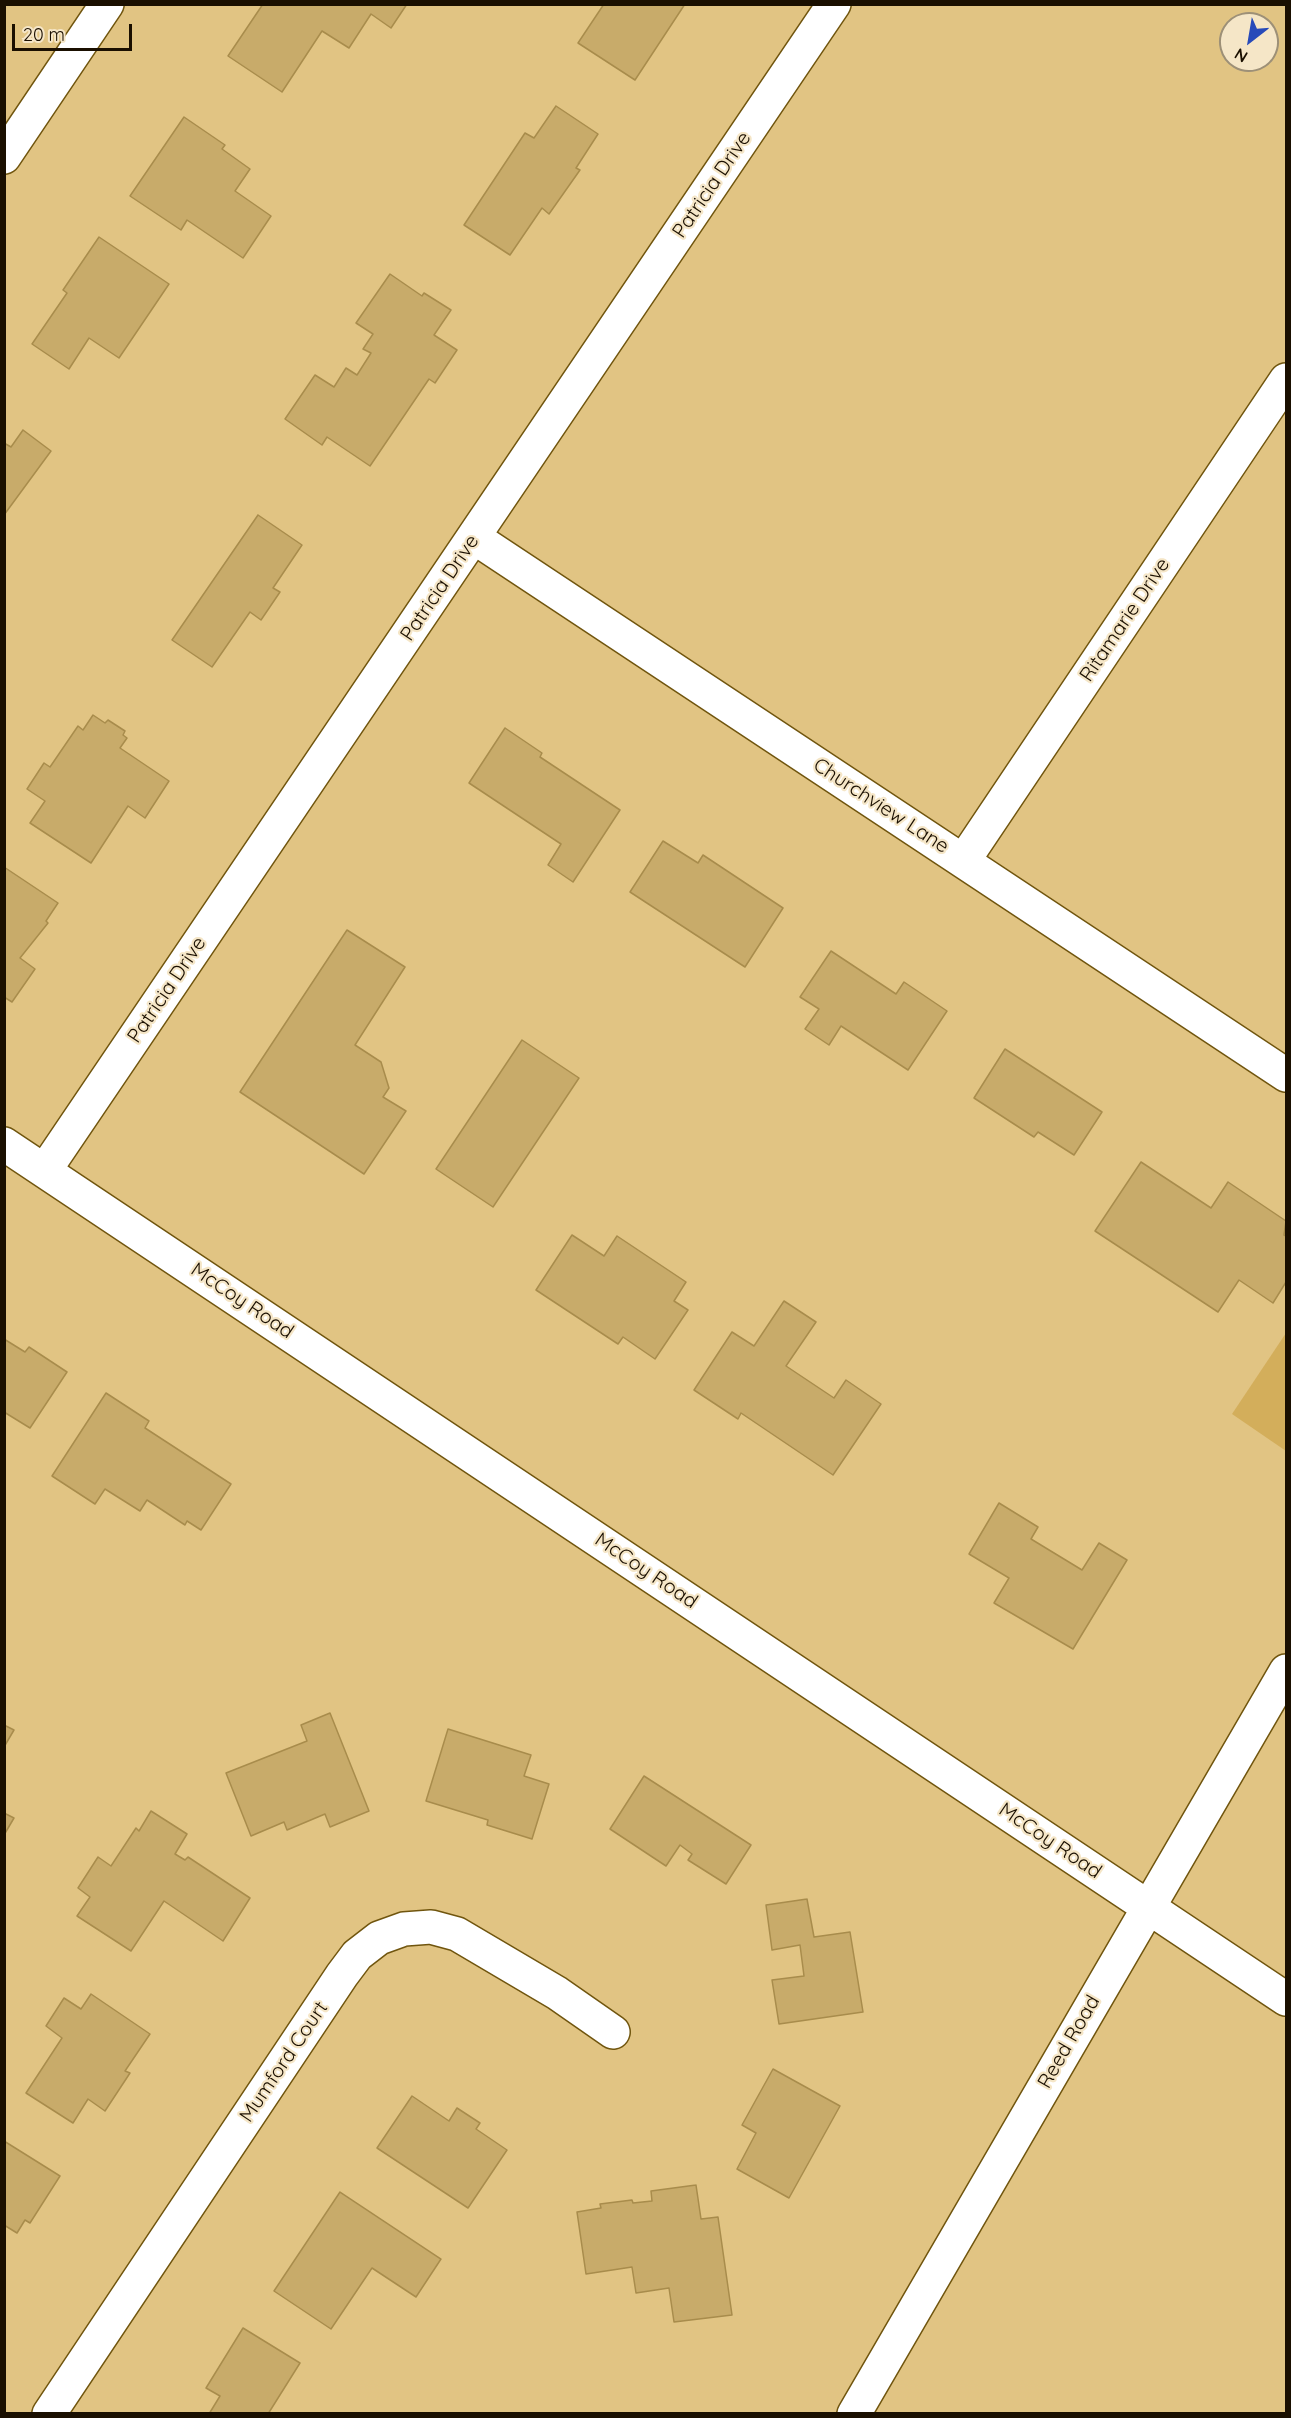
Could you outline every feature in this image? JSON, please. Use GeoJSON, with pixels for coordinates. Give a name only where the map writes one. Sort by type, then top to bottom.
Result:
{"type":"FeatureCollection","features":[{"type":"Feature","properties":{"kind":"street"},"geometry":{"type":"LineString","coordinates":[[4,157],[107,4]]}},
{"type":"Feature","properties":{"kind":"street","name":"Patricia Drive"},"geometry":{"type":"LineString","coordinates":[[45,1170],[834,4]]}},
{"type":"Feature","properties":{"kind":"street","name":"Ritamarie Drive"},"geometry":{"type":"LineString","coordinates":[[964,860],[1287,380]]}},
{"type":"Feature","properties":{"kind":"street","name":"Churchview Lane"},"geometry":{"type":"LineString","coordinates":[[474,538],[964,860],[1287,1076]]}},
{"type":"Feature","properties":{"kind":"street","name":"McCoy Road"},"geometry":{"type":"LineString","coordinates":[[4,1144],[1287,1999]]}},
{"type":"Feature","properties":{"kind":"street","name":"Reed Road"},"geometry":{"type":"LineString","coordinates":[[854,2414],[1287,1671]]}},
{"type":"Feature","properties":{"kind":"street","name":"Mumford Court"},"geometry":{"type":"LineString","coordinates":[[49,2414],[342,1975],[357,1955],[379,1938],[404,1929],[431,1927],[456,1934],[557,1993],[613,2032]]}},
{"type":"Feature","properties":{"kind":"shaded area"},"geometry":{"type":"Polygon","coordinates":[[[1286,1333],[1286,1451],[1232,1414],[1286,1333]]]}},
{"type":"Feature","properties":{"kind":"building"},"geometry":{"type":"Polygon","coordinates":[[[263,4],[407,4],[391,28],[371,14],[349,48],[322,31],[282,92],[228,56],[263,4]]]}},
{"type":"Feature","properties":{"kind":"building"},"geometry":{"type":"Polygon","coordinates":[[[604,4],[685,4],[635,80],[578,43],[604,4]]]}},
{"type":"Feature","properties":{"kind":"building"},"geometry":{"type":"Polygon","coordinates":[[[556,106],[598,134],[576,168],[580,170],[549,214],[542,208],[510,255],[464,225],[525,133],[534,138],[556,106]]]}},
{"type":"Feature","properties":{"kind":"building"},"geometry":{"type":"Polygon","coordinates":[[[184,117],[225,145],[222,149],[250,169],[235,191],[271,216],[243,258],[187,220],[181,230],[130,196],[184,117]]]}},
{"type":"Feature","properties":{"kind":"building"},"geometry":{"type":"Polygon","coordinates":[[[99,237],[169,284],[119,358],[89,338],[69,369],[32,344],[67,293],[63,290],[99,237]]]}},
{"type":"Feature","properties":{"kind":"building"},"geometry":{"type":"Polygon","coordinates":[[[390,274],[422,296],[424,293],[451,310],[434,335],[457,350],[435,383],[429,379],[370,466],[327,437],[322,445],[285,419],[315,375],[334,387],[346,368],[357,375],[371,353],[363,349],[373,334],[356,323],[390,274]]]}},
{"type":"Feature","properties":{"kind":"building"},"geometry":{"type":"Polygon","coordinates":[[[23,430],[51,451],[4,515],[4,443],[11,447],[23,430]]]}},
{"type":"Feature","properties":{"kind":"building"},"geometry":{"type":"Polygon","coordinates":[[[258,515],[302,545],[273,588],[280,592],[261,620],[250,612],[212,667],[172,640],[258,515]]]}},
{"type":"Feature","properties":{"kind":"building"},"geometry":{"type":"Polygon","coordinates":[[[93,715],[105,723],[108,720],[125,731],[123,735],[127,738],[120,748],[169,781],[145,818],[128,806],[91,863],[30,823],[45,801],[27,789],[44,763],[50,767],[78,726],[83,730],[93,715]]]}},
{"type":"Feature","properties":{"kind":"building"},"geometry":{"type":"Polygon","coordinates":[[[505,728],[542,753],[540,757],[620,810],[573,882],[548,865],[561,844],[469,783],[505,728]]]}},
{"type":"Feature","properties":{"kind":"building"},"geometry":{"type":"Polygon","coordinates":[[[663,841],[698,863],[703,855],[783,908],[745,967],[630,892],[663,841]]]}},
{"type":"Feature","properties":{"kind":"building"},"geometry":{"type":"Polygon","coordinates":[[[4,867],[58,903],[46,921],[48,923],[20,958],[35,969],[12,1002],[4,997],[4,867]]]}},
{"type":"Feature","properties":{"kind":"building"},"geometry":{"type":"Polygon","coordinates":[[[347,930],[405,967],[355,1045],[381,1062],[389,1088],[383,1097],[406,1111],[364,1174],[240,1092],[347,930]]]}},
{"type":"Feature","properties":{"kind":"building"},"geometry":{"type":"Polygon","coordinates":[[[831,951],[896,994],[904,982],[947,1011],[908,1070],[841,1026],[829,1045],[805,1029],[819,1009],[800,997],[831,951]]]}},
{"type":"Feature","properties":{"kind":"building"},"geometry":{"type":"Polygon","coordinates":[[[522,1040],[579,1078],[493,1207],[436,1169],[522,1040]]]}},
{"type":"Feature","properties":{"kind":"building"},"geometry":{"type":"Polygon","coordinates":[[[1005,1049],[1102,1112],[1074,1155],[1038,1132],[1034,1137],[974,1098],[1005,1049]]]}},
{"type":"Feature","properties":{"kind":"building"},"geometry":{"type":"Polygon","coordinates":[[[1141,1162],[1211,1208],[1228,1182],[1286,1221],[1284,1235],[1286,1236],[1286,1282],[1273,1303],[1239,1280],[1218,1312],[1095,1231],[1141,1162]]]}},
{"type":"Feature","properties":{"kind":"building"},"geometry":{"type":"Polygon","coordinates":[[[572,1235],[604,1256],[617,1236],[686,1282],[674,1301],[688,1310],[655,1359],[623,1337],[618,1344],[536,1290],[572,1235]]]}},
{"type":"Feature","properties":{"kind":"building"},"geometry":{"type":"Polygon","coordinates":[[[784,1301],[816,1322],[786,1366],[834,1398],[846,1380],[881,1404],[833,1475],[741,1413],[738,1419],[694,1390],[732,1332],[754,1346],[784,1301]]]}},
{"type":"Feature","properties":{"kind":"building"},"geometry":{"type":"Polygon","coordinates":[[[4,1339],[25,1352],[29,1347],[67,1372],[30,1428],[4,1412],[4,1339]]]}},
{"type":"Feature","properties":{"kind":"building"},"geometry":{"type":"Polygon","coordinates":[[[106,1393],[149,1421],[145,1428],[231,1484],[201,1530],[187,1521],[185,1525],[147,1500],[140,1511],[105,1489],[95,1504],[52,1476],[106,1393]]]}},
{"type":"Feature","properties":{"kind":"building"},"geometry":{"type":"Polygon","coordinates":[[[999,1503],[1038,1527],[1031,1539],[1082,1570],[1099,1543],[1127,1560],[1073,1649],[994,1603],[1009,1578],[969,1554],[999,1503]]]}},
{"type":"Feature","properties":{"kind":"building"},"geometry":{"type":"Polygon","coordinates":[[[330,1713],[369,1811],[330,1827],[325,1814],[287,1830],[284,1822],[251,1836],[226,1773],[307,1741],[301,1725],[330,1713]]]}},
{"type":"Feature","properties":{"kind":"building"},"geometry":{"type":"Polygon","coordinates":[[[4,1725],[14,1730],[4,1747],[4,1725]]]}},
{"type":"Feature","properties":{"kind":"building"},"geometry":{"type":"Polygon","coordinates":[[[448,1729],[531,1755],[524,1776],[549,1784],[532,1839],[487,1825],[488,1820],[426,1801],[448,1729]]]}},
{"type":"Feature","properties":{"kind":"building"},"geometry":{"type":"Polygon","coordinates":[[[644,1776],[751,1845],[726,1884],[688,1860],[692,1854],[680,1845],[666,1866],[610,1829],[644,1776]]]}},
{"type":"Feature","properties":{"kind":"building"},"geometry":{"type":"Polygon","coordinates":[[[151,1811],[187,1834],[175,1854],[185,1860],[188,1857],[250,1898],[223,1941],[164,1901],[131,1951],[77,1916],[90,1897],[78,1888],[98,1857],[111,1866],[136,1828],[139,1831],[151,1811]]]}},
{"type":"Feature","properties":{"kind":"building"},"geometry":{"type":"Polygon","coordinates":[[[4,1813],[14,1818],[4,1835],[4,1813]]]}},
{"type":"Feature","properties":{"kind":"building"},"geometry":{"type":"Polygon","coordinates":[[[807,1899],[814,1937],[850,1932],[863,2012],[779,2024],[772,1980],[804,1976],[800,1945],[772,1950],[766,1905],[807,1899]]]}},
{"type":"Feature","properties":{"kind":"building"},"geometry":{"type":"Polygon","coordinates":[[[91,1994],[150,2034],[125,2071],[130,2073],[105,2111],[88,2099],[73,2123],[26,2093],[62,2038],[46,2026],[64,1998],[81,2009],[91,1994]]]}},
{"type":"Feature","properties":{"kind":"building"},"geometry":{"type":"Polygon","coordinates":[[[773,2069],[840,2106],[789,2198],[737,2169],[756,2133],[742,2125],[773,2069]]]}},
{"type":"Feature","properties":{"kind":"building"},"geometry":{"type":"Polygon","coordinates":[[[412,2096],[449,2121],[457,2108],[480,2123],[476,2129],[507,2150],[468,2208],[377,2148],[412,2096]]]}},
{"type":"Feature","properties":{"kind":"building"},"geometry":{"type":"Polygon","coordinates":[[[4,2141],[60,2176],[30,2223],[25,2220],[17,2233],[4,2225],[4,2141]]]}},
{"type":"Feature","properties":{"kind":"building"},"geometry":{"type":"Polygon","coordinates":[[[696,2185],[701,2219],[718,2217],[732,2315],[674,2322],[669,2288],[636,2293],[632,2267],[586,2274],[577,2212],[601,2208],[600,2204],[632,2200],[633,2203],[652,2201],[651,2191],[696,2185]]]}},
{"type":"Feature","properties":{"kind":"building"},"geometry":{"type":"Polygon","coordinates":[[[340,2192],[441,2259],[416,2297],[372,2268],[331,2329],[274,2291],[340,2192]]]}},
{"type":"Feature","properties":{"kind":"building"},"geometry":{"type":"Polygon","coordinates":[[[243,2328],[300,2363],[268,2414],[209,2414],[220,2396],[206,2388],[243,2328]]]}}]}
